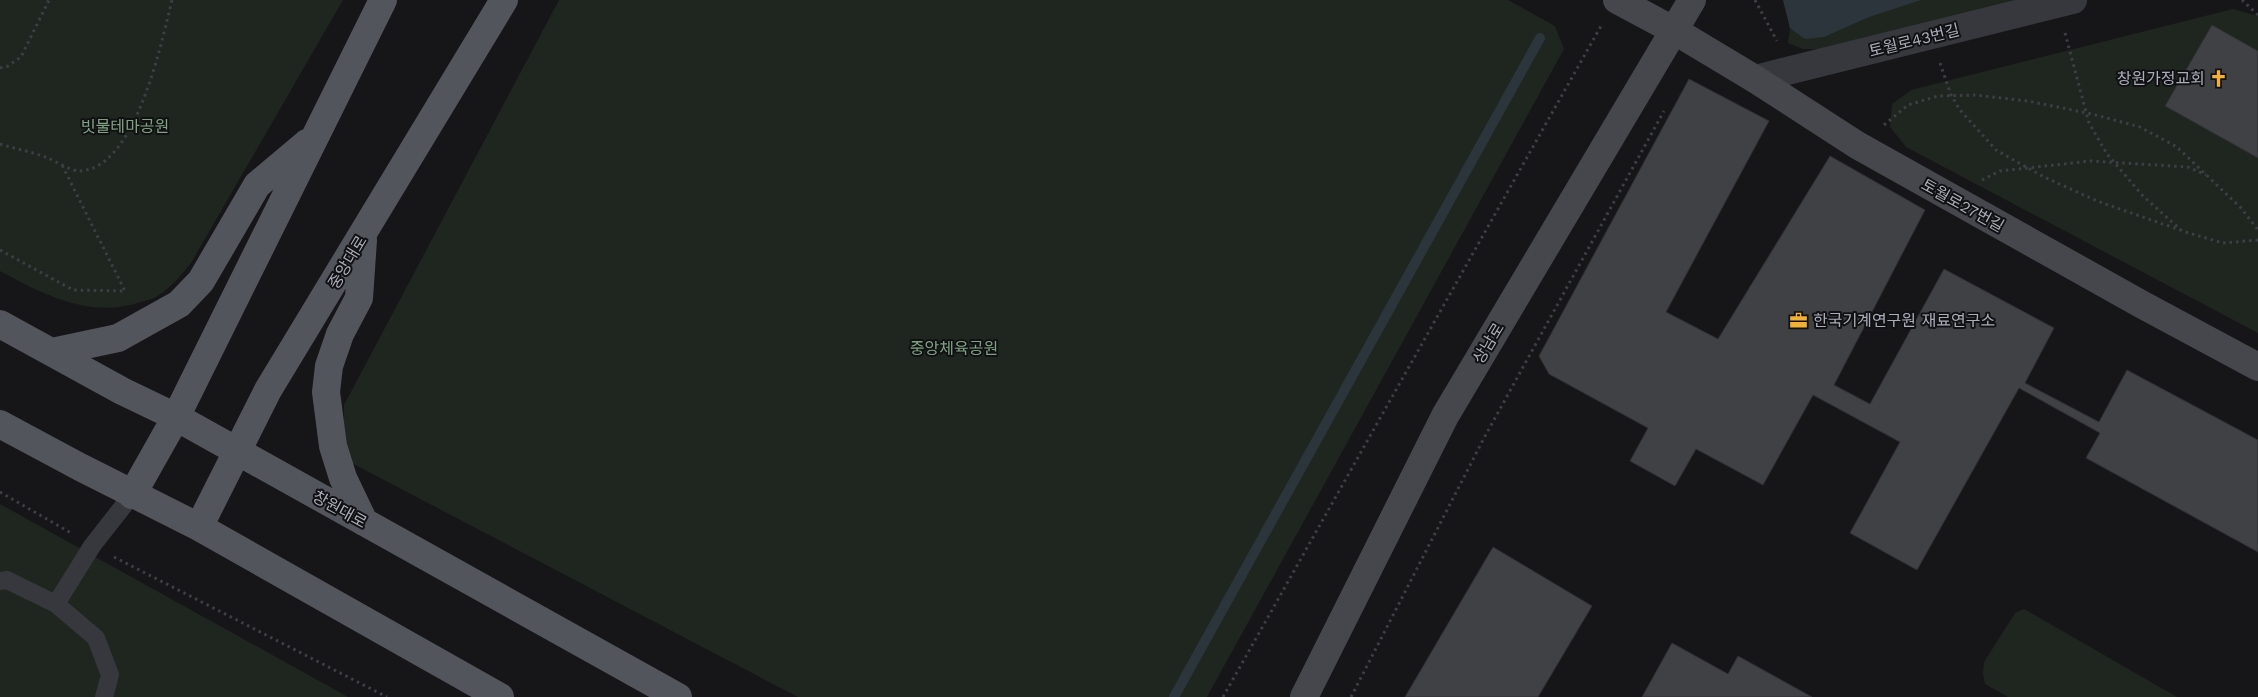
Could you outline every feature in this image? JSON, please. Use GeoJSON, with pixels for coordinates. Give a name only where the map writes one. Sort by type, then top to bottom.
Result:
{"type":"FeatureCollection","features":[{"type":"Feature","properties":{"kind":"main road"},"geometry":{"type":"LineString","coordinates":[[132,495],[176,417],[383,0]]}},
{"type":"Feature","properties":{"kind":"main road","name":"중앙대로"},"geometry":{"type":"LineString","coordinates":[[198,528],[268,390],[504,0]]}},
{"type":"Feature","properties":{"kind":"main road","name":"토월로27번길"},"geometry":{"type":"LineString","coordinates":[[1617,0],[1675,31],[1755,79],[1857,145],[2141,304],[2258,367]]}},
{"type":"Feature","properties":{"kind":"main road","name":"상남로"},"geometry":{"type":"LineString","coordinates":[[1304,697],[1445,416],[1692,0]]}},
{"type":"Feature","properties":{"kind":"main road"},"geometry":{"type":"LineString","coordinates":[[52,352],[118,338],[179,304],[200,281],[257,184],[316,135]]}},
{"type":"Feature","properties":{"kind":"main road"},"geometry":{"type":"LineString","coordinates":[[363,235],[359,298],[340,334],[330,366],[326,392],[333,446],[343,478],[364,522]]}},
{"type":"Feature","properties":{"kind":"main road","name":"창원대로"},"geometry":{"type":"LineString","coordinates":[[0,324],[122,391],[176,417],[678,697]]}},
{"type":"Feature","properties":{"kind":"main road"},"geometry":{"type":"LineString","coordinates":[[0,424],[198,528],[500,697]]}},
{"type":"Feature","properties":{"kind":"street","name":"토월로43번길"},"geometry":{"type":"LineString","coordinates":[[1755,79],[2073,0]]}},
{"type":"Feature","properties":{"kind":"lane"},"geometry":{"type":"LineString","coordinates":[[56,604],[92,546],[132,495]]}},
{"type":"Feature","properties":{"kind":"lane"},"geometry":{"type":"LineString","coordinates":[[0,581],[7,580],[56,604],[96,638],[110,675],[104,697]]}},
{"type":"Feature","properties":{"kind":"path"},"geometry":{"type":"LineString","coordinates":[[0,68],[8,66],[21,57],[49,0]]}},
{"type":"Feature","properties":{"kind":"path"},"geometry":{"type":"LineString","coordinates":[[0,144],[79,171],[101,165],[119,147],[137,115],[154,71],[172,0]]}},
{"type":"Feature","properties":{"kind":"path"},"geometry":{"type":"LineString","coordinates":[[2242,0],[2258,15]]}},
{"type":"Feature","properties":{"kind":"path"},"geometry":{"type":"LineString","coordinates":[[1223,697],[1602,23]]}},
{"type":"Feature","properties":{"kind":"path"},"geometry":{"type":"LineString","coordinates":[[2064,28],[2089,123],[2107,154],[2143,196],[2182,231]]}},
{"type":"Feature","properties":{"kind":"path"},"geometry":{"type":"LineString","coordinates":[[1939,58],[1950,95],[1960,110],[1996,150],[2026,167],[2097,201],[2182,231],[2223,243],[2258,240]]}},
{"type":"Feature","properties":{"kind":"path"},"geometry":{"type":"LineString","coordinates":[[1879,129],[1908,105],[1938,96],[1950,95],[1974,95],[2028,101],[2140,127],[2177,147],[2241,208],[2258,230]]}},
{"type":"Feature","properties":{"kind":"path"},"geometry":{"type":"LineString","coordinates":[[1351,697],[1484,438],[1665,110]]}},
{"type":"Feature","properties":{"kind":"path"},"geometry":{"type":"LineString","coordinates":[[1976,183],[2000,171],[2091,161],[2188,167],[2210,177]]}},
{"type":"Feature","properties":{"kind":"path"},"geometry":{"type":"LineString","coordinates":[[0,250],[73,290],[125,291],[62,164]]}},
{"type":"Feature","properties":{"kind":"path"},"geometry":{"type":"LineString","coordinates":[[0,492],[46,517]]}},
{"type":"Feature","properties":{"kind":"path"},"geometry":{"type":"LineString","coordinates":[[92,546],[387,697]]}},
{"type":"Feature","properties":{"kind":"green space","name":"빗물테마공원"},"geometry":{"type":"Polygon","coordinates":[[[0,0],[343,0],[191,263],[172,285],[155,298],[122,307],[104,308],[68,302],[51,296],[0,271],[0,0]]]}},
{"type":"Feature","properties":{"kind":"green space","name":"중앙체육공원"},"geometry":{"type":"Polygon","coordinates":[[[559,0],[1508,0],[1555,26],[1564,49],[1207,697],[798,697],[344,459],[344,405],[559,0]]]}},
{"type":"Feature","properties":{"kind":"green space"},"geometry":{"type":"Polygon","coordinates":[[[1783,0],[2020,0],[1823,49],[1803,49],[1788,43],[1790,28],[1783,0]]]}},
{"type":"Feature","properties":{"kind":"green space"},"geometry":{"type":"Polygon","coordinates":[[[2233,9],[2258,16],[2258,333],[1906,147],[1890,127],[1892,104],[1911,90],[2233,9]]]}},
{"type":"Feature","properties":{"kind":"green space"},"geometry":{"type":"Polygon","coordinates":[[[0,504],[348,697],[0,697],[0,504]]]}},
{"type":"Feature","properties":{"kind":"green space"},"geometry":{"type":"Polygon","coordinates":[[[2024,609],[2177,697],[2008,697],[1985,684],[1983,674],[1984,662],[2015,613],[2024,609]]]}},
{"type":"Feature","properties":{"kind":"shaded area"},"geometry":{"type":"Polygon","coordinates":[[[1783,0],[1921,0],[1869,17],[1824,37],[1805,39],[1790,28],[1783,0]]]}},
{"type":"Feature","properties":{"kind":"building","name":"창원가정교회"},"geometry":{"type":"Polygon","coordinates":[[[2212,25],[2258,51],[2258,158],[2165,106],[2212,25]]]}},
{"type":"Feature","properties":{"kind":"building","name":"한국기계연구원 재료연구소"},"geometry":{"type":"Polygon","coordinates":[[[1689,79],[1769,121],[1666,312],[1718,339],[1830,156],[1925,210],[1834,385],[1870,404],[1944,269],[2054,328],[2025,383],[2099,422],[2127,370],[2258,440],[2258,552],[2086,458],[2100,433],[2019,388],[1917,570],[1850,533],[1900,442],[1813,395],[1763,485],[1696,449],[1675,486],[1630,461],[1648,428],[1549,374],[1539,356],[1689,79]]]}},
{"type":"Feature","properties":{"kind":"building"},"geometry":{"type":"Polygon","coordinates":[[[1493,547],[1592,606],[1538,697],[1405,697],[1493,547]]]}},
{"type":"Feature","properties":{"kind":"building"},"geometry":{"type":"Polygon","coordinates":[[[1672,643],[1728,674],[1738,656],[1812,697],[1642,697],[1672,643]]]}},
{"type":"Feature","properties":{"kind":"waterway"},"geometry":{"type":"LineString","coordinates":[[1174,697],[1540,38]]}},
{"type":"Feature","properties":{"kind":"place","name":"창원가정교회"},"geometry":{"type":"Point","coordinates":[2219,78]}},
{"type":"Feature","properties":{"kind":"place","name":"한국기계연구원 재료연구소"},"geometry":{"type":"Point","coordinates":[1799,320]}}]}
